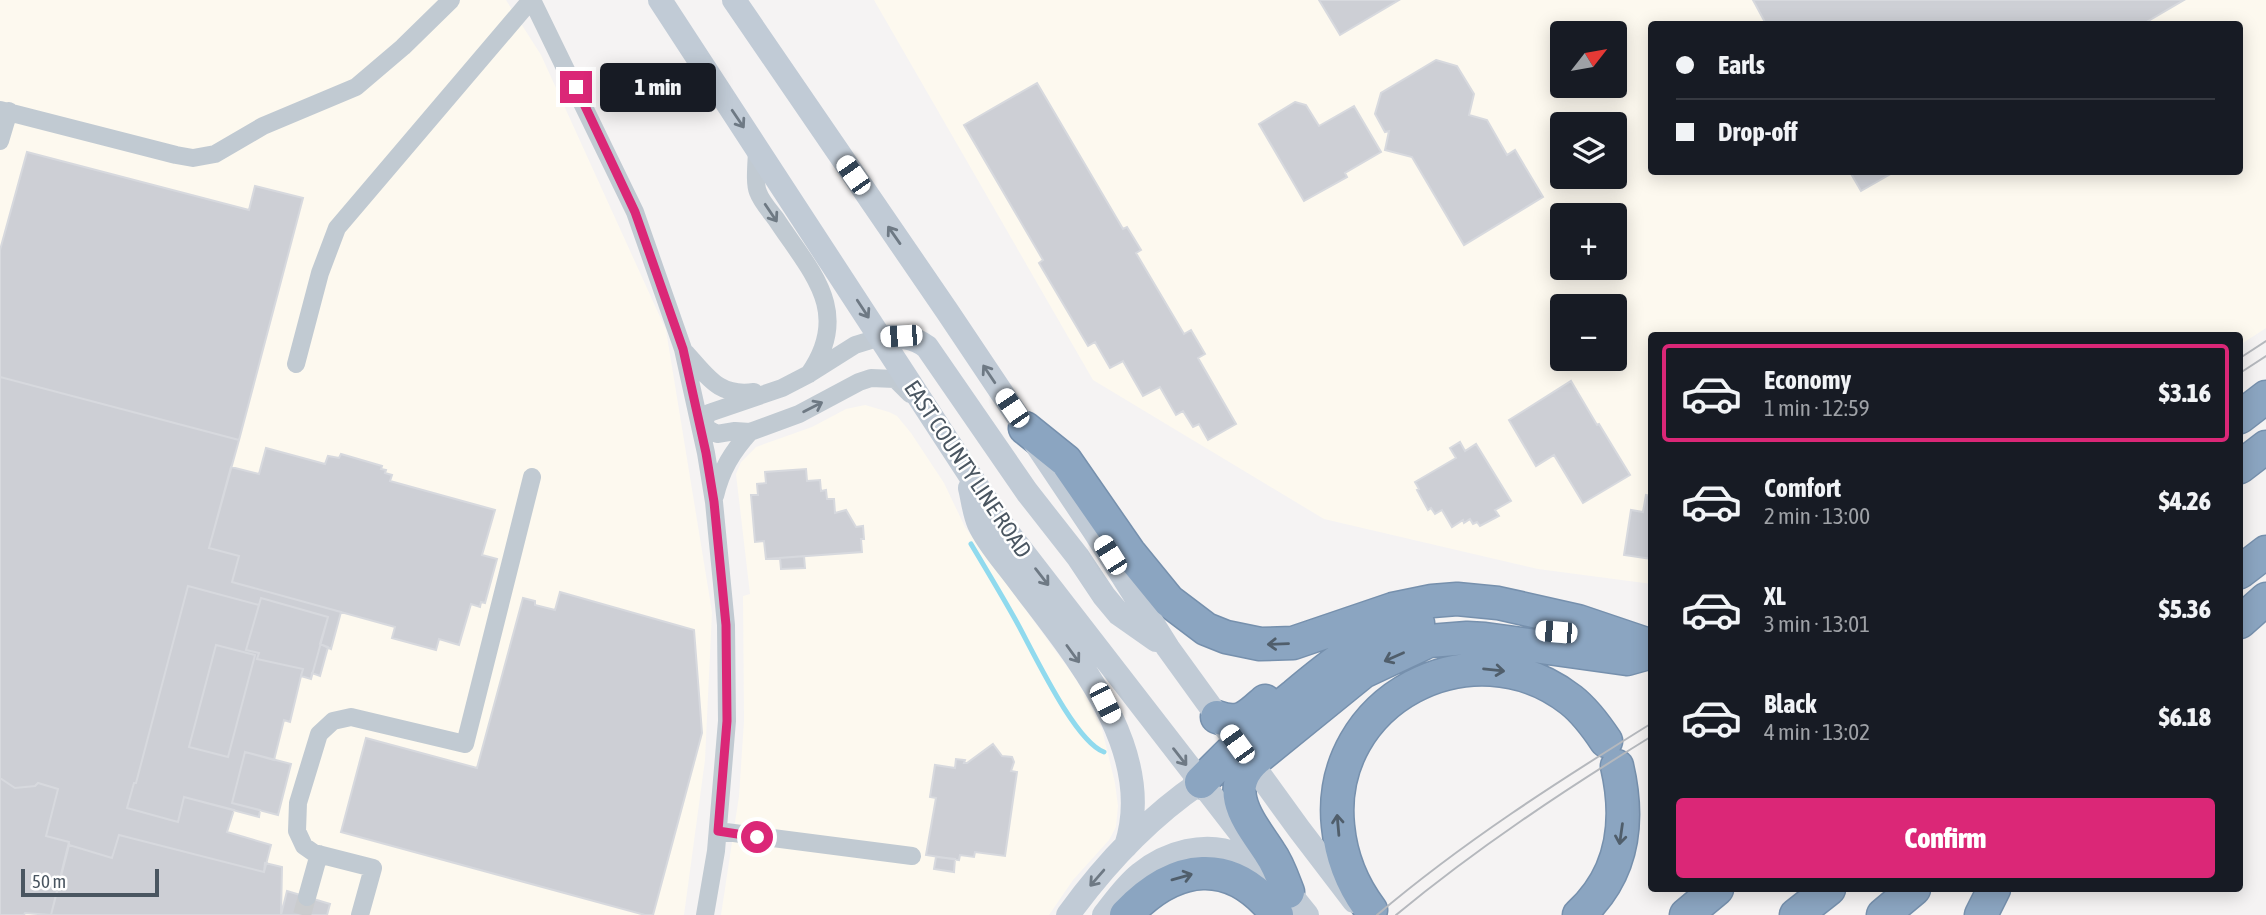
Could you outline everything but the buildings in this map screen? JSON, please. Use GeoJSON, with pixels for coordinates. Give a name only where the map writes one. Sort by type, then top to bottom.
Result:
{"type":"FeatureCollection","features":[{"type":"Feature","properties":{"kind":"highway"},"geometry":{"type":"LineString","coordinates":[[2243,415],[2266,397]]}},
{"type":"Feature","properties":{"kind":"highway"},"geometry":{"type":"LineString","coordinates":[[1025,428],[1066,461],[1129,552],[1169,601],[1206,629],[1226,637],[1261,644],[1293,643],[1393,609],[1457,599],[1498,603],[1578,621],[1648,647]]}},
{"type":"Feature","properties":{"kind":"highway"},"geometry":{"type":"LineString","coordinates":[[2243,465],[2266,446]]}},
{"type":"Feature","properties":{"kind":"highway"},"geometry":{"type":"LineString","coordinates":[[2243,570],[2266,552]]}},
{"type":"Feature","properties":{"kind":"highway"},"geometry":{"type":"LineString","coordinates":[[2243,619],[2266,599]]}},
{"type":"Feature","properties":{"kind":"highway"},"geometry":{"type":"LineString","coordinates":[[1217,717],[1230,721],[1242,719],[1319,655],[1349,635],[1413,615],[1482,613],[1520,619],[1556,632]]}},
{"type":"Feature","properties":{"kind":"highway"},"geometry":{"type":"LineString","coordinates":[[1288,909],[1271,854],[1248,821],[1242,806],[1240,781],[1245,769],[1244,754],[1328,667],[1356,647],[1387,632],[1435,620],[1486,623],[1648,647]]}},
{"type":"Feature","properties":{"kind":"highway"},"geometry":{"type":"LineString","coordinates":[[1200,782],[1363,672],[1429,641],[1485,639],[1627,659],[1648,650]]}},
{"type":"Feature","properties":{"kind":"highway"},"geometry":{"type":"LineString","coordinates":[[1368,912],[1340,847],[1338,789],[1347,756],[1368,722],[1394,697],[1428,680],[1469,669],[1501,670],[1545,684],[1572,701],[1612,754],[1624,806],[1619,851],[1596,896],[1579,915]]}},
{"type":"Feature","properties":{"kind":"highway"},"geometry":{"type":"LineString","coordinates":[[1242,835],[1254,864],[1288,909]]}},
{"type":"Feature","properties":{"kind":"highway"},"geometry":{"type":"LineString","coordinates":[[1126,915],[1141,900],[1170,880],[1188,874],[1203,873],[1217,873],[1238,881],[1262,897],[1288,909]]}},
{"type":"Feature","properties":{"kind":"highway"},"geometry":{"type":"LineString","coordinates":[[1685,915],[1713,892]]}},
{"type":"Feature","properties":{"kind":"highway"},"geometry":{"type":"LineString","coordinates":[[1796,915],[1825,892]]}},
{"type":"Feature","properties":{"kind":"highway"},"geometry":{"type":"LineString","coordinates":[[1883,915],[1910,892]]}},
{"type":"Feature","properties":{"kind":"highway"},"geometry":{"type":"LineString","coordinates":[[1981,915],[1992,892]]}},
{"type":"Feature","properties":{"kind":"main road","name":"EAST COUNTY LINE ROAD"},"geometry":{"type":"LineString","coordinates":[[660,0],[1005,529],[1242,835],[1288,909]]}},
{"type":"Feature","properties":{"kind":"main road"},"geometry":{"type":"LineString","coordinates":[[734,0],[1095,532],[1168,648],[1244,754],[1368,912]]}},
{"type":"Feature","properties":{"kind":"main road"},"geometry":{"type":"LineString","coordinates":[[881,337],[901,336],[919,341],[927,347],[1027,492],[1104,596],[1119,614],[1168,648]]}},
{"type":"Feature","properties":{"kind":"main road"},"geometry":{"type":"LineString","coordinates":[[966,470],[979,524],[1085,671],[1112,717],[1125,755],[1131,789],[1132,816],[1126,846]]}},
{"type":"Feature","properties":{"kind":"main road"},"geometry":{"type":"LineString","coordinates":[[1068,915],[1091,884],[1126,846],[1171,803],[1200,782]]}},
{"type":"Feature","properties":{"kind":"main road"},"geometry":{"type":"LineString","coordinates":[[1104,915],[1140,874],[1186,851],[1205,848],[1224,850],[1254,864]]}},
{"type":"Feature","properties":{"kind":"street"},"geometry":{"type":"LineString","coordinates":[[0,141],[5,110],[177,155],[205,157],[223,150],[263,126],[356,87],[403,47],[451,0]]}},
{"type":"Feature","properties":{"kind":"street"},"geometry":{"type":"LineString","coordinates":[[296,364],[320,273],[337,228],[531,0],[553,40],[635,212],[683,349],[701,425],[714,502],[726,625],[727,721],[718,831],[705,915]]}},
{"type":"Feature","properties":{"kind":"street"},"geometry":{"type":"LineString","coordinates":[[757,149],[757,191],[818,284],[827,305],[825,341],[810,374]]}},
{"type":"Feature","properties":{"kind":"street"},"geometry":{"type":"LineString","coordinates":[[701,425],[709,413],[782,388],[810,374],[855,345],[881,337]]}},
{"type":"Feature","properties":{"kind":"street"},"geometry":{"type":"LineString","coordinates":[[683,349],[704,373],[726,391],[740,394],[782,388]]}},
{"type":"Feature","properties":{"kind":"street"},"geometry":{"type":"LineString","coordinates":[[701,425],[717,434],[750,432],[799,414],[859,382],[879,378],[895,379],[933,421]]}},
{"type":"Feature","properties":{"kind":"street"},"geometry":{"type":"LineString","coordinates":[[714,502],[724,467],[750,432]]}},
{"type":"Feature","properties":{"kind":"street"},"geometry":{"type":"LineString","coordinates":[[360,915],[373,868],[318,855],[304,846],[297,831],[298,803],[319,734],[332,721],[351,717],[465,744],[532,477]]}},
{"type":"Feature","properties":{"kind":"street"},"geometry":{"type":"LineString","coordinates":[[718,831],[912,856]]}},
{"type":"Feature","properties":{"kind":"street"},"geometry":{"type":"LineString","coordinates":[[307,897],[318,855]]}},
{"type":"Feature","properties":{"kind":"shaded area"},"geometry":{"type":"Polygon","coordinates":[[[0,0],[506,0],[541,55],[666,330],[712,612],[705,760],[684,915],[0,915],[0,0]]]}},
{"type":"Feature","properties":{"kind":"shaded area"},"geometry":{"type":"Polygon","coordinates":[[[874,0],[2266,0],[2266,328],[2243,343],[2243,332],[1648,332],[1648,583],[1538,569],[1324,519],[1093,380],[874,0]]]}},
{"type":"Feature","properties":{"kind":"shaded area"},"geometry":{"type":"Polygon","coordinates":[[[865,405],[897,416],[911,433],[944,483],[965,527],[1071,672],[1102,729],[1115,783],[1118,806],[1116,827],[1109,840],[1073,880],[1049,915],[721,915],[739,796],[744,721],[743,596],[750,594],[736,474],[741,462],[756,447],[812,427],[846,409],[865,405]]]}},
{"type":"Feature","properties":{"kind":"waterway"},"geometry":{"type":"LineString","coordinates":[[971,544],[1067,713],[1092,744],[1104,752]]}},
{"type":"Feature","properties":{"kind":"tunnel"},"geometry":{"type":"LineString","coordinates":[[302,915],[307,897]]}},
{"type":"Feature","properties":{"kind":"tram line"},"geometry":{"type":"LineString","coordinates":[[2243,356],[2266,341]]}},
{"type":"Feature","properties":{"kind":"tram line"},"geometry":{"type":"LineString","coordinates":[[2243,371],[2266,356]]}},
{"type":"Feature","properties":{"kind":"tram line"},"geometry":{"type":"LineString","coordinates":[[1377,915],[1477,838],[1546,790],[1648,726]]}},
{"type":"Feature","properties":{"kind":"tram line"},"geometry":{"type":"LineString","coordinates":[[1396,915],[1521,821],[1648,739]]}},
{"type":"Feature","properties":{"kind":"route"},"geometry":{"type":"LineString","coordinates":[[576,87],[635,212],[683,349],[697,406],[714,502],[726,625],[727,721],[718,831],[757,837]]}}]}
